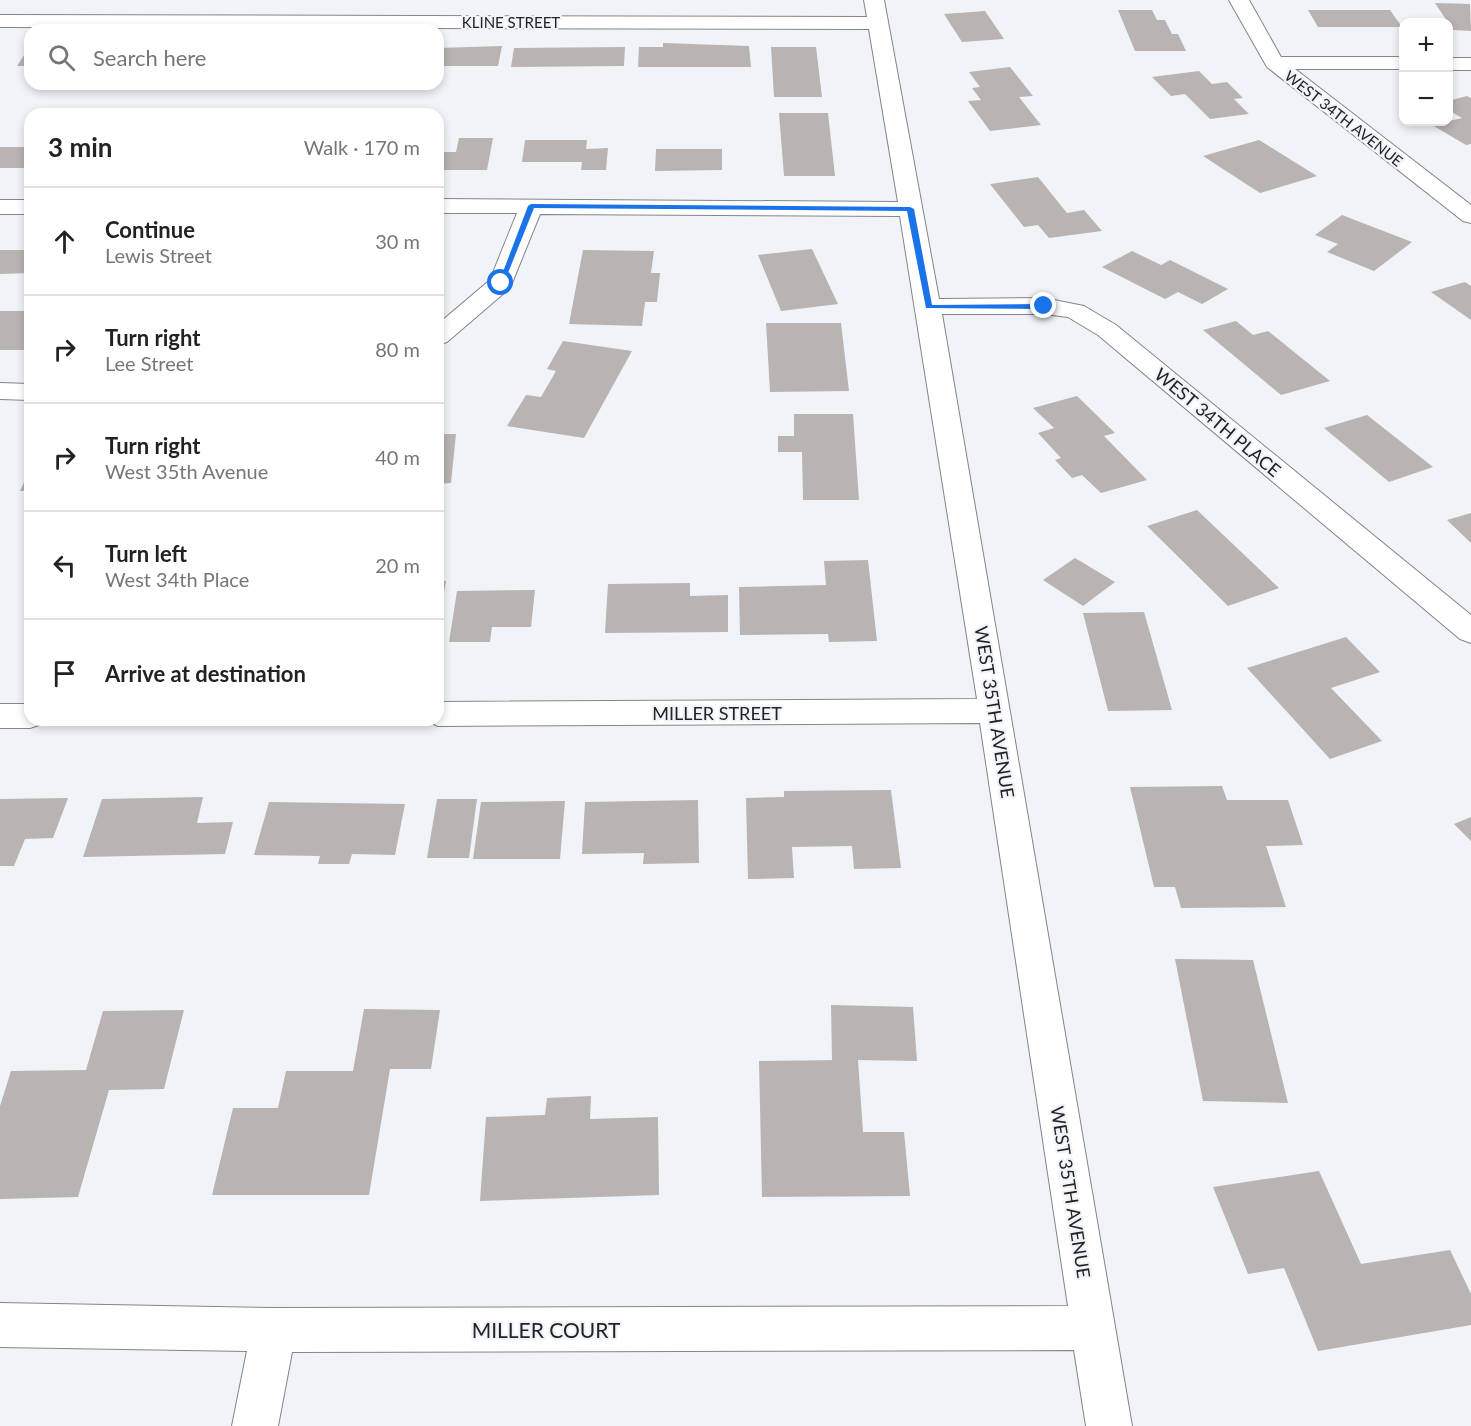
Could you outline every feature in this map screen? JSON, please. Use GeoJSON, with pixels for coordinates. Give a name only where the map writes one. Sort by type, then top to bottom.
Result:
{"type":"FeatureCollection","features":[{"type":"Feature","properties":{"kind":"street"},"geometry":{"type":"LineString","coordinates":[[131,21],[144,0]]}},
{"type":"Feature","properties":{"kind":"street"},"geometry":{"type":"LineString","coordinates":[[473,22],[477,0]]}},
{"type":"Feature","properties":{"kind":"street"},"geometry":{"type":"LineString","coordinates":[[705,22],[707,0]]}},
{"type":"Feature","properties":{"kind":"street","name":"WEST 35TH AVENUE"},"geometry":{"type":"LineString","coordinates":[[874,0],[995,711],[1108,1426]]}},
{"type":"Feature","properties":{"kind":"street","name":"WEST 34TH AVENUE"},"geometry":{"type":"LineString","coordinates":[[1239,0],[1274,63],[1471,216]]}},
{"type":"Feature","properties":{"kind":"street","name":"KLINE STREET"},"geometry":{"type":"LineString","coordinates":[[0,21],[878,23]]}},
{"type":"Feature","properties":{"kind":"street"},"geometry":{"type":"LineString","coordinates":[[1274,63],[1399,63]]}},
{"type":"Feature","properties":{"kind":"street"},"geometry":{"type":"LineString","coordinates":[[1453,63],[1471,64]]}},
{"type":"Feature","properties":{"kind":"street"},"geometry":{"type":"LineString","coordinates":[[444,206],[910,209]]}},
{"type":"Feature","properties":{"kind":"street"},"geometry":{"type":"LineString","coordinates":[[444,332],[501,283],[531,206]]}},
{"type":"Feature","properties":{"kind":"street"},"geometry":{"type":"LineString","coordinates":[[0,207],[24,207]]}},
{"type":"Feature","properties":{"kind":"street","name":"WEST 34TH PLACE"},"geometry":{"type":"LineString","coordinates":[[928,307],[1044,306],[1075,312],[1107,330],[1471,632]]}},
{"type":"Feature","properties":{"kind":"street"},"geometry":{"type":"LineString","coordinates":[[0,391],[24,392]]}},
{"type":"Feature","properties":{"kind":"street","name":"MILLER STREET"},"geometry":{"type":"LineString","coordinates":[[444,714],[995,711]]}},
{"type":"Feature","properties":{"kind":"street"},"geometry":{"type":"LineString","coordinates":[[0,717],[24,716]]}},
{"type":"Feature","properties":{"kind":"street","name":"MILLER COURT"},"geometry":{"type":"LineString","coordinates":[[0,1325],[274,1330],[1092,1328]]}},
{"type":"Feature","properties":{"kind":"street"},"geometry":{"type":"LineString","coordinates":[[255,1426],[274,1330]]}},
{"type":"Feature","properties":{"kind":"building"},"geometry":{"type":"Polygon","coordinates":[[[1435,3],[1470,4],[1471,31],[1453,30],[1453,18],[1445,18],[1435,3]]]}},
{"type":"Feature","properties":{"kind":"building"},"geometry":{"type":"Polygon","coordinates":[[[1118,10],[1152,10],[1157,20],[1165,20],[1172,34],[1178,34],[1186,51],[1135,51],[1118,10]]]}},
{"type":"Feature","properties":{"kind":"building"},"geometry":{"type":"Polygon","coordinates":[[[1308,10],[1390,10],[1399,23],[1399,27],[1318,27],[1308,10]]]}},
{"type":"Feature","properties":{"kind":"building"},"geometry":{"type":"Polygon","coordinates":[[[985,11],[1004,39],[962,42],[944,14],[985,11]]]}},
{"type":"Feature","properties":{"kind":"building"},"geometry":{"type":"Polygon","coordinates":[[[663,43],[749,46],[751,67],[638,67],[639,47],[663,47],[663,43]]]}},
{"type":"Feature","properties":{"kind":"building"},"geometry":{"type":"Polygon","coordinates":[[[502,46],[498,66],[444,66],[444,48],[502,46]]]}},
{"type":"Feature","properties":{"kind":"building"},"geometry":{"type":"Polygon","coordinates":[[[625,47],[624,66],[511,67],[514,48],[625,47]]]}},
{"type":"Feature","properties":{"kind":"building"},"geometry":{"type":"Polygon","coordinates":[[[771,47],[816,47],[822,97],[774,97],[771,47]]]}},
{"type":"Feature","properties":{"kind":"building"},"geometry":{"type":"Polygon","coordinates":[[[24,55],[24,66],[17,66],[24,55]]]}},
{"type":"Feature","properties":{"kind":"building"},"geometry":{"type":"Polygon","coordinates":[[[1010,67],[1033,96],[1019,97],[1041,125],[990,131],[968,101],[981,100],[972,88],[980,87],[969,72],[1010,67]]]}},
{"type":"Feature","properties":{"kind":"building"},"geometry":{"type":"Polygon","coordinates":[[[1199,71],[1212,84],[1227,82],[1243,98],[1234,99],[1249,114],[1210,119],[1185,94],[1171,96],[1152,77],[1199,71]]]}},
{"type":"Feature","properties":{"kind":"building"},"geometry":{"type":"Polygon","coordinates":[[[1467,96],[1471,98],[1471,144],[1466,145],[1434,126],[1453,126],[1453,120],[1462,118],[1453,113],[1453,100],[1467,96]]]}},
{"type":"Feature","properties":{"kind":"building"},"geometry":{"type":"Polygon","coordinates":[[[779,113],[828,113],[835,176],[784,176],[779,113]]]}},
{"type":"Feature","properties":{"kind":"building"},"geometry":{"type":"Polygon","coordinates":[[[459,138],[493,138],[487,170],[444,170],[444,152],[456,152],[459,138]]]}},
{"type":"Feature","properties":{"kind":"building"},"geometry":{"type":"Polygon","coordinates":[[[525,140],[587,140],[586,149],[608,148],[606,170],[581,170],[582,162],[522,162],[525,140]]]}},
{"type":"Feature","properties":{"kind":"building"},"geometry":{"type":"Polygon","coordinates":[[[1259,140],[1317,176],[1260,193],[1203,156],[1259,140]]]}},
{"type":"Feature","properties":{"kind":"building"},"geometry":{"type":"Polygon","coordinates":[[[0,147],[24,147],[24,168],[0,168],[0,147]]]}},
{"type":"Feature","properties":{"kind":"building"},"geometry":{"type":"Polygon","coordinates":[[[656,149],[722,149],[722,170],[655,171],[656,149]]]}},
{"type":"Feature","properties":{"kind":"building"},"geometry":{"type":"Polygon","coordinates":[[[1038,177],[1067,213],[1084,210],[1102,231],[1049,238],[1038,225],[1024,227],[990,184],[1038,177]]]}},
{"type":"Feature","properties":{"kind":"building"},"geometry":{"type":"Polygon","coordinates":[[[1342,215],[1412,242],[1374,271],[1327,252],[1338,244],[1315,235],[1342,215]]]}},
{"type":"Feature","properties":{"kind":"building"},"geometry":{"type":"Polygon","coordinates":[[[812,249],[838,304],[781,311],[758,255],[812,249]]]}},
{"type":"Feature","properties":{"kind":"building"},"geometry":{"type":"Polygon","coordinates":[[[0,250],[24,250],[24,273],[0,274],[0,250]]]}},
{"type":"Feature","properties":{"kind":"building"},"geometry":{"type":"Polygon","coordinates":[[[583,250],[654,251],[651,273],[660,273],[657,302],[645,302],[642,326],[569,324],[583,250]]]}},
{"type":"Feature","properties":{"kind":"building"},"geometry":{"type":"Polygon","coordinates":[[[1132,251],[1161,265],[1170,260],[1228,289],[1202,304],[1178,292],[1165,299],[1102,267],[1132,251]]]}},
{"type":"Feature","properties":{"kind":"building"},"geometry":{"type":"Polygon","coordinates":[[[1465,282],[1471,286],[1471,320],[1431,292],[1465,282]]]}},
{"type":"Feature","properties":{"kind":"building"},"geometry":{"type":"Polygon","coordinates":[[[0,311],[24,311],[24,350],[0,350],[0,311]]]}},
{"type":"Feature","properties":{"kind":"building"},"geometry":{"type":"Polygon","coordinates":[[[1236,321],[1253,335],[1268,331],[1330,381],[1281,395],[1203,330],[1236,321]]]}},
{"type":"Feature","properties":{"kind":"building"},"geometry":{"type":"Polygon","coordinates":[[[766,323],[841,323],[849,391],[770,392],[766,323]]]}},
{"type":"Feature","properties":{"kind":"building"},"geometry":{"type":"Polygon","coordinates":[[[563,341],[632,351],[584,438],[507,426],[526,395],[541,397],[556,371],[547,369],[563,341]]]}},
{"type":"Feature","properties":{"kind":"building"},"geometry":{"type":"Polygon","coordinates":[[[1077,396],[1115,433],[1104,436],[1147,480],[1101,493],[1082,475],[1072,478],[1055,460],[1061,458],[1038,433],[1054,428],[1033,408],[1077,396]]]}},
{"type":"Feature","properties":{"kind":"building"},"geometry":{"type":"Polygon","coordinates":[[[794,414],[853,414],[859,500],[803,500],[802,452],[778,452],[778,436],[794,436],[794,414]]]}},
{"type":"Feature","properties":{"kind":"building"},"geometry":{"type":"Polygon","coordinates":[[[1367,415],[1433,467],[1389,482],[1324,428],[1367,415]]]}},
{"type":"Feature","properties":{"kind":"building"},"geometry":{"type":"Polygon","coordinates":[[[444,434],[456,434],[451,483],[444,484],[444,434]]]}},
{"type":"Feature","properties":{"kind":"building"},"geometry":{"type":"Polygon","coordinates":[[[1197,510],[1279,588],[1228,606],[1147,526],[1197,510]]]}},
{"type":"Feature","properties":{"kind":"building"},"geometry":{"type":"Polygon","coordinates":[[[1471,513],[1471,543],[1447,520],[1471,513]]]}},
{"type":"Feature","properties":{"kind":"building"},"geometry":{"type":"Polygon","coordinates":[[[1075,558],[1115,582],[1083,606],[1043,580],[1075,558]]]}},
{"type":"Feature","properties":{"kind":"building"},"geometry":{"type":"Polygon","coordinates":[[[868,560],[877,641],[829,642],[828,634],[740,635],[739,587],[826,585],[824,561],[868,560]]]}},
{"type":"Feature","properties":{"kind":"building"},"geometry":{"type":"Polygon","coordinates":[[[690,583],[690,596],[728,595],[728,632],[605,633],[608,584],[690,583]]]}},
{"type":"Feature","properties":{"kind":"building"},"geometry":{"type":"Polygon","coordinates":[[[535,590],[531,627],[492,627],[490,642],[449,642],[457,591],[535,590]]]}},
{"type":"Feature","properties":{"kind":"building"},"geometry":{"type":"Polygon","coordinates":[[[1144,612],[1172,710],[1108,711],[1083,613],[1144,612]]]}},
{"type":"Feature","properties":{"kind":"building"},"geometry":{"type":"Polygon","coordinates":[[[1346,637],[1380,672],[1331,688],[1382,741],[1330,759],[1247,668],[1346,637]]]}},
{"type":"Feature","properties":{"kind":"building"},"geometry":{"type":"Polygon","coordinates":[[[1222,786],[1227,800],[1288,800],[1303,845],[1266,846],[1286,907],[1181,908],[1175,887],[1154,887],[1130,787],[1222,786]]]}},
{"type":"Feature","properties":{"kind":"building"},"geometry":{"type":"Polygon","coordinates":[[[891,790],[901,868],[854,869],[852,846],[792,847],[794,878],[748,879],[746,798],[784,797],[784,791],[891,790]]]}},
{"type":"Feature","properties":{"kind":"building"},"geometry":{"type":"Polygon","coordinates":[[[203,797],[197,823],[233,822],[225,854],[83,857],[102,799],[203,797]]]}},
{"type":"Feature","properties":{"kind":"building"},"geometry":{"type":"Polygon","coordinates":[[[68,798],[53,838],[25,839],[14,866],[0,866],[0,799],[68,798]]]}},
{"type":"Feature","properties":{"kind":"building"},"geometry":{"type":"Polygon","coordinates":[[[437,799],[477,799],[469,858],[427,858],[437,799]]]}},
{"type":"Feature","properties":{"kind":"building"},"geometry":{"type":"Polygon","coordinates":[[[698,800],[699,863],[643,864],[644,853],[582,854],[585,802],[698,800]]]}},
{"type":"Feature","properties":{"kind":"building"},"geometry":{"type":"Polygon","coordinates":[[[565,801],[560,859],[473,859],[481,802],[565,801]]]}},
{"type":"Feature","properties":{"kind":"building"},"geometry":{"type":"Polygon","coordinates":[[[269,802],[405,804],[395,855],[352,854],[349,864],[318,864],[320,856],[254,855],[269,802]]]}},
{"type":"Feature","properties":{"kind":"building"},"geometry":{"type":"Polygon","coordinates":[[[1471,817],[1471,841],[1454,824],[1471,817]]]}},
{"type":"Feature","properties":{"kind":"building"},"geometry":{"type":"Polygon","coordinates":[[[1175,959],[1253,960],[1288,1103],[1203,1101],[1175,959]]]}},
{"type":"Feature","properties":{"kind":"building"},"geometry":{"type":"Polygon","coordinates":[[[831,1005],[913,1007],[917,1061],[858,1060],[863,1132],[904,1132],[910,1196],[762,1197],[759,1061],[839,1060],[832,1060],[831,1005]]]}},
{"type":"Feature","properties":{"kind":"building"},"geometry":{"type":"Polygon","coordinates":[[[364,1009],[440,1010],[431,1069],[390,1069],[369,1195],[212,1195],[233,1108],[278,1108],[286,1071],[353,1071],[364,1009]]]}},
{"type":"Feature","properties":{"kind":"building"},"geometry":{"type":"Polygon","coordinates":[[[184,1010],[164,1089],[109,1090],[78,1197],[0,1199],[0,1106],[11,1071],[86,1070],[103,1011],[184,1010]]]}},
{"type":"Feature","properties":{"kind":"building"},"geometry":{"type":"Polygon","coordinates":[[[591,1096],[590,1119],[658,1117],[659,1195],[480,1201],[486,1117],[545,1115],[547,1098],[591,1096]]]}},
{"type":"Feature","properties":{"kind":"building"},"geometry":{"type":"Polygon","coordinates":[[[1319,1171],[1361,1264],[1450,1250],[1471,1294],[1471,1325],[1318,1351],[1284,1268],[1248,1274],[1213,1187],[1319,1171]]]}},
{"type":"Feature","properties":{"kind":"route"},"geometry":{"type":"LineString","coordinates":[[501,283],[531,206],[910,209],[928,307],[1044,306]]}}]}
